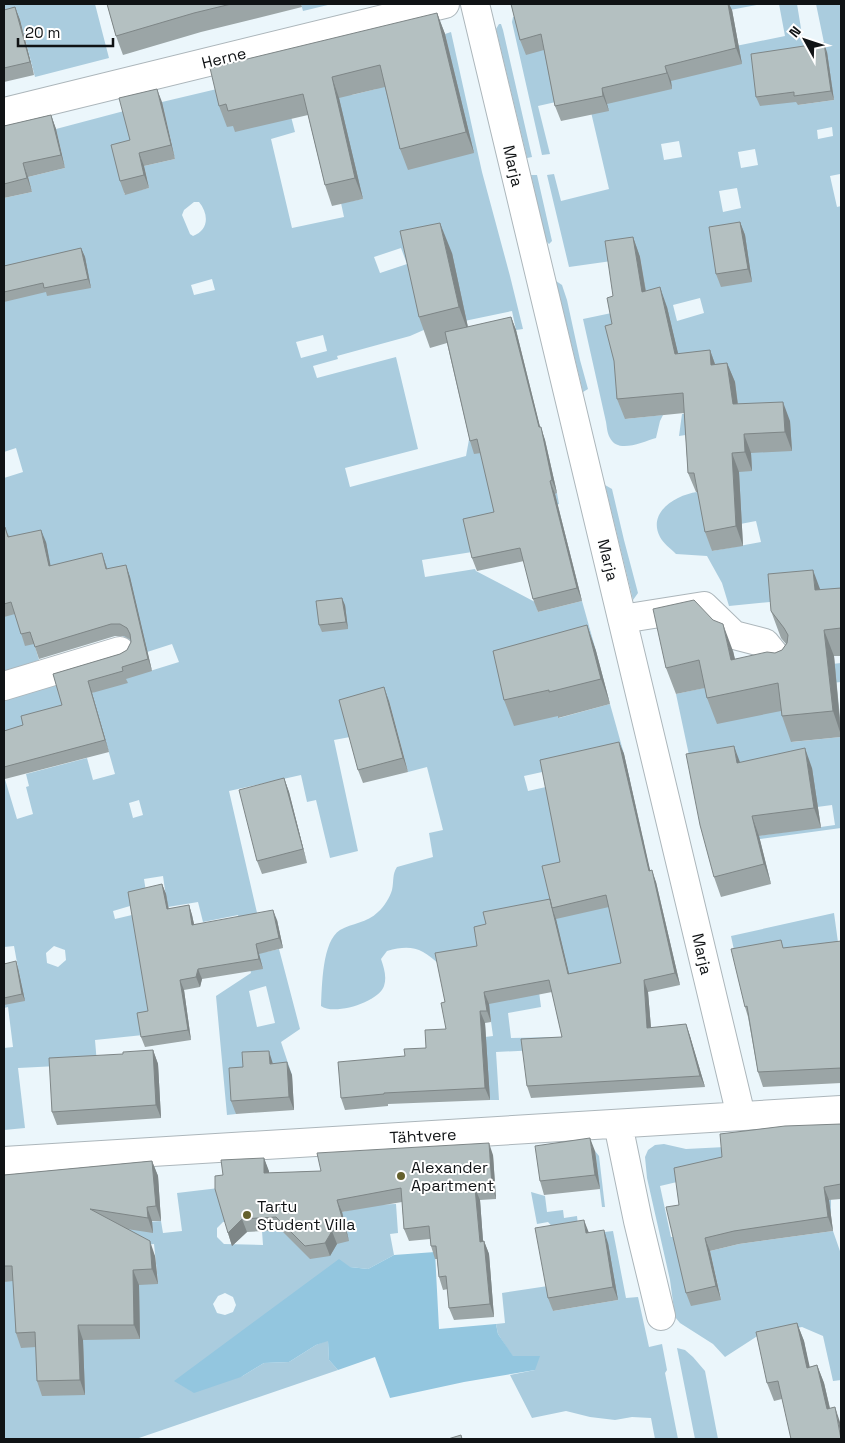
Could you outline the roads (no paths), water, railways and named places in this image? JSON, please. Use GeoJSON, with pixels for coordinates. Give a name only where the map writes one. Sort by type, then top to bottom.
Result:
{"type":"FeatureCollection","features":[{"type":"Feature","properties":{"kind":"street","name":"Herne"},"geometry":{"type":"LineString","coordinates":[[4,112],[445,4]]}},
{"type":"Feature","properties":{"kind":"street","name":"Marja"},"geometry":{"type":"LineString","coordinates":[[475,4],[741,1116]]}},
{"type":"Feature","properties":{"kind":"street"},"geometry":{"type":"LineString","coordinates":[[622,619],[704,606],[734,635],[765,643],[782,664]]}},
{"type":"Feature","properties":{"kind":"street"},"geometry":{"type":"LineString","coordinates":[[4,686],[120,651]]}},
{"type":"Feature","properties":{"kind":"street","name":"Tähtvere"},"geometry":{"type":"LineString","coordinates":[[4,1161],[841,1110]]}},
{"type":"Feature","properties":{"kind":"street"},"geometry":{"type":"LineString","coordinates":[[618,1124],[661,1316]]}},
{"type":"Feature","properties":{"kind":"place","name":"Alexander Apartment"},"geometry":{"type":"Point","coordinates":[401,1176]}},
{"type":"Feature","properties":{"kind":"place","name":"Tartu Student Villa"},"geometry":{"type":"Point","coordinates":[247,1215]}}]}
